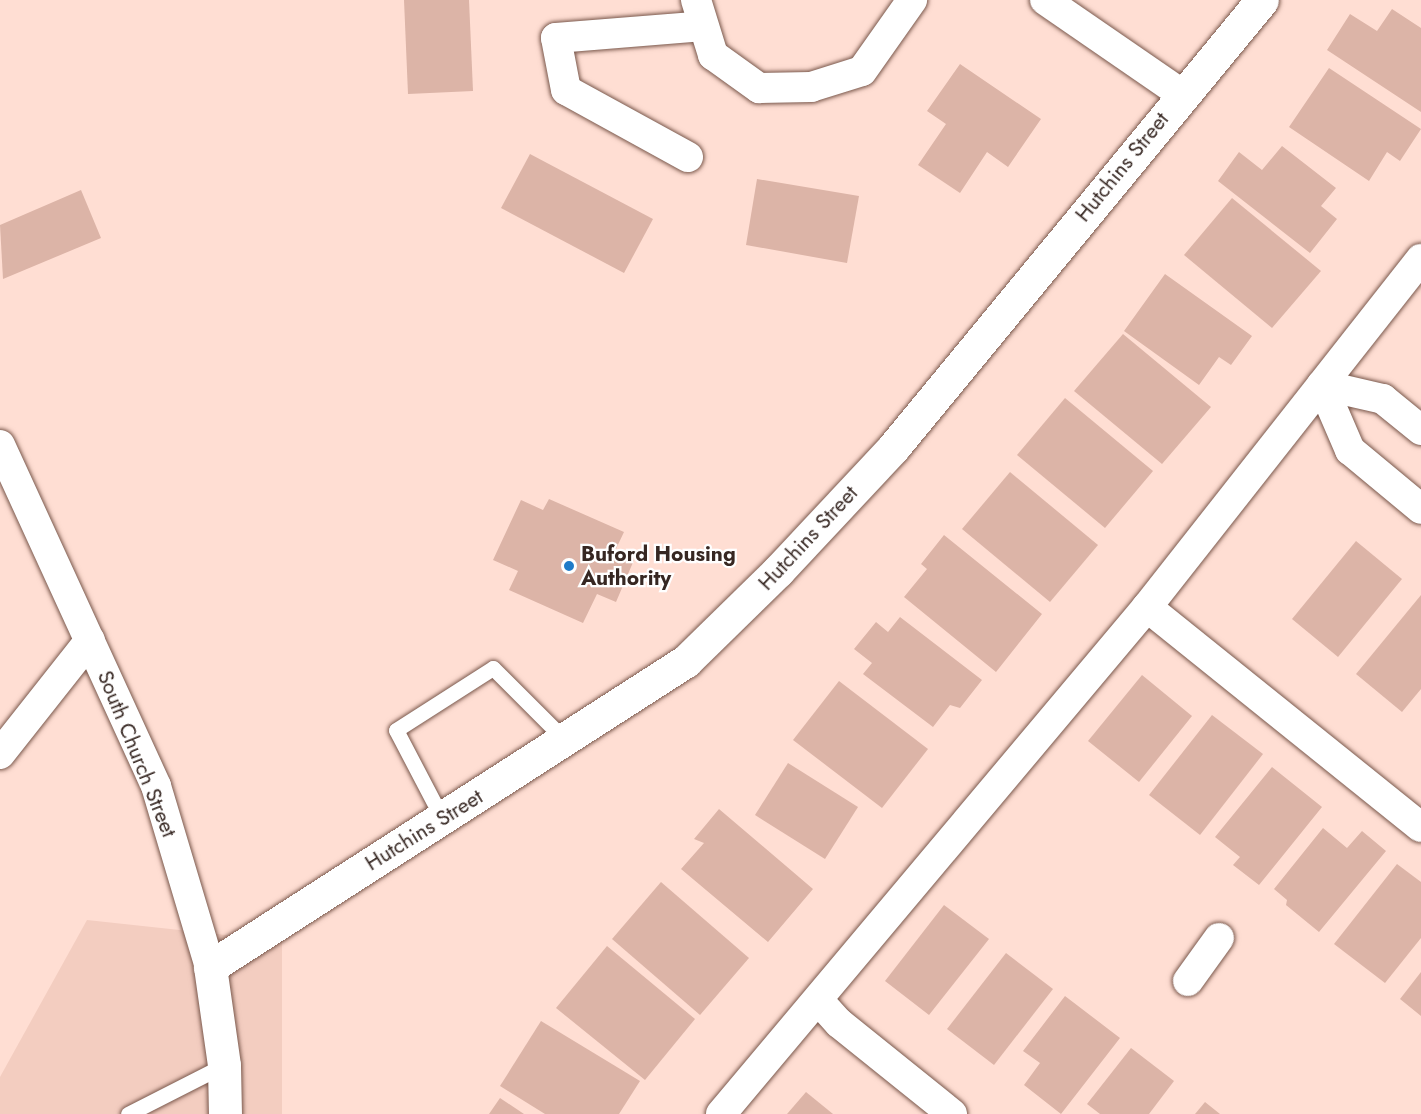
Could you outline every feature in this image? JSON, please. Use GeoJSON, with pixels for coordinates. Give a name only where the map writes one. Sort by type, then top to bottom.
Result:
{"type":"FeatureCollection","features":[{"type":"Feature","properties":{"kind":"street"},"geometry":{"type":"LineString","coordinates":[[688,157],[566,90],[556,38],[700,13],[713,55],[759,88],[811,87],[862,71],[912,0]]}},
{"type":"Feature","properties":{"kind":"street"},"geometry":{"type":"LineString","coordinates":[[1046,0],[1182,94]]}},
{"type":"Feature","properties":{"kind":"street","name":"Hutchins Street"},"geometry":{"type":"LineString","coordinates":[[210,967],[686,661],[778,571],[893,448],[1182,94],[1262,0]]}},
{"type":"Feature","properties":{"kind":"street"},"geometry":{"type":"LineString","coordinates":[[721,1114],[819,1001],[1147,607],[1421,259]]}},
{"type":"Feature","properties":{"kind":"street"},"geometry":{"type":"LineString","coordinates":[[1322,385],[1383,399],[1421,430]]}},
{"type":"Feature","properties":{"kind":"street"},"geometry":{"type":"LineString","coordinates":[[1322,385],[1350,450],[1421,509]]}},
{"type":"Feature","properties":{"kind":"street","name":"South Church Street"},"geometry":{"type":"LineString","coordinates":[[0,446],[156,786],[210,967],[224,1065],[225,1114]]}},
{"type":"Feature","properties":{"kind":"street"},"geometry":{"type":"LineString","coordinates":[[1147,607],[1421,828]]}},
{"type":"Feature","properties":{"kind":"street"},"geometry":{"type":"LineString","coordinates":[[0,754],[90,640]]}},
{"type":"Feature","properties":{"kind":"street"},"geometry":{"type":"LineString","coordinates":[[1188,981],[1219,938]]}},
{"type":"Feature","properties":{"kind":"street"},"geometry":{"type":"LineString","coordinates":[[819,1001],[839,1023],[952,1114]]}},
{"type":"Feature","properties":{"kind":"lane"},"geometry":{"type":"LineString","coordinates":[[442,818],[396,730],[493,668],[565,740]]}},
{"type":"Feature","properties":{"kind":"lane"},"geometry":{"type":"LineString","coordinates":[[128,1114],[224,1065]]}},
{"type":"Feature","properties":{"kind":"shaded area"},"geometry":{"type":"Polygon","coordinates":[[[87,920],[282,941],[282,1114],[0,1114],[0,1077],[87,920]]]}},
{"type":"Feature","properties":{"kind":"building"},"geometry":{"type":"Polygon","coordinates":[[[404,0],[469,0],[473,91],[408,94],[404,0]]]}},
{"type":"Feature","properties":{"kind":"building"},"geometry":{"type":"Polygon","coordinates":[[[1392,9],[1421,28],[1421,112],[1327,50],[1350,14],[1377,31],[1392,9]]]}},
{"type":"Feature","properties":{"kind":"building"},"geometry":{"type":"Polygon","coordinates":[[[960,64],[1041,119],[1008,167],[987,152],[960,193],[918,165],[946,124],[927,111],[960,64]]]}},
{"type":"Feature","properties":{"kind":"building"},"geometry":{"type":"Polygon","coordinates":[[[1329,68],[1421,129],[1400,161],[1387,152],[1369,181],[1289,127],[1329,68]]]}},
{"type":"Feature","properties":{"kind":"building"},"geometry":{"type":"Polygon","coordinates":[[[1282,146],[1336,188],[1321,206],[1337,219],[1310,253],[1218,181],[1239,152],[1262,170],[1282,146]]]}},
{"type":"Feature","properties":{"kind":"building"},"geometry":{"type":"Polygon","coordinates":[[[530,154],[653,219],[624,273],[501,208],[530,154]]]}},
{"type":"Feature","properties":{"kind":"building"},"geometry":{"type":"Polygon","coordinates":[[[757,179],[859,196],[847,263],[746,245],[757,179]]]}},
{"type":"Feature","properties":{"kind":"building"},"geometry":{"type":"Polygon","coordinates":[[[81,190],[101,238],[3,279],[0,225],[81,190]]]}},
{"type":"Feature","properties":{"kind":"building"},"geometry":{"type":"Polygon","coordinates":[[[1232,198],[1321,271],[1272,328],[1184,255],[1232,198]]]}},
{"type":"Feature","properties":{"kind":"building"},"geometry":{"type":"Polygon","coordinates":[[[1165,274],[1252,336],[1231,365],[1219,357],[1199,385],[1124,331],[1165,274]]]}},
{"type":"Feature","properties":{"kind":"building"},"geometry":{"type":"Polygon","coordinates":[[[1123,334],[1211,407],[1162,464],[1074,391],[1123,334]]]}},
{"type":"Feature","properties":{"kind":"building"},"geometry":{"type":"Polygon","coordinates":[[[1065,398],[1153,471],[1105,528],[1017,455],[1065,398]]]}},
{"type":"Feature","properties":{"kind":"building"},"geometry":{"type":"Polygon","coordinates":[[[1010,472],[1098,545],[1050,602],[962,529],[1010,472]]]}},
{"type":"Feature","properties":{"kind":"building","name":"Buford Housing Authority"},"geometry":{"type":"Polygon","coordinates":[[[549,499],[624,532],[615,551],[634,560],[616,602],[597,594],[583,623],[509,590],[518,571],[493,560],[521,500],[543,510],[549,499]]]}},
{"type":"Feature","properties":{"kind":"building"},"geometry":{"type":"Polygon","coordinates":[[[944,535],[1042,614],[996,672],[904,597],[927,569],[921,564],[944,535]]]}},
{"type":"Feature","properties":{"kind":"building"},"geometry":{"type":"Polygon","coordinates":[[[1356,541],[1402,579],[1338,657],[1292,619],[1356,541]]]}},
{"type":"Feature","properties":{"kind":"building"},"geometry":{"type":"Polygon","coordinates":[[[1421,595],[1421,689],[1402,712],[1356,674],[1421,595]]]}},
{"type":"Feature","properties":{"kind":"building"},"geometry":{"type":"Polygon","coordinates":[[[900,617],[982,680],[960,708],[950,705],[933,727],[863,674],[872,663],[854,649],[876,622],[888,632],[900,617]]]}},
{"type":"Feature","properties":{"kind":"building"},"geometry":{"type":"Polygon","coordinates":[[[1142,675],[1192,716],[1139,782],[1088,741],[1142,675]]]}},
{"type":"Feature","properties":{"kind":"building"},"geometry":{"type":"Polygon","coordinates":[[[839,681],[928,749],[882,808],[793,740],[839,681]]]}},
{"type":"Feature","properties":{"kind":"building"},"geometry":{"type":"Polygon","coordinates":[[[1212,715],[1263,754],[1200,835],[1149,795],[1212,715]]]}},
{"type":"Feature","properties":{"kind":"building"},"geometry":{"type":"Polygon","coordinates":[[[788,763],[858,807],[825,859],[755,815],[788,763]]]}},
{"type":"Feature","properties":{"kind":"building"},"geometry":{"type":"Polygon","coordinates":[[[1272,767],[1322,807],[1259,885],[1233,865],[1240,857],[1215,837],[1272,767]]]}},
{"type":"Feature","properties":{"kind":"building"},"geometry":{"type":"Polygon","coordinates":[[[719,809],[813,889],[768,942],[681,869],[704,843],[694,839],[719,809]]]}},
{"type":"Feature","properties":{"kind":"building"},"geometry":{"type":"Polygon","coordinates":[[[1323,828],[1347,848],[1362,831],[1386,851],[1319,932],[1286,905],[1287,900],[1274,889],[1323,828]]]}},
{"type":"Feature","properties":{"kind":"building"},"geometry":{"type":"Polygon","coordinates":[[[1397,864],[1421,882],[1421,938],[1385,983],[1334,944],[1397,864]]]}},
{"type":"Feature","properties":{"kind":"building"},"geometry":{"type":"Polygon","coordinates":[[[661,882],[749,958],[700,1015],[612,939],[661,882]]]}},
{"type":"Feature","properties":{"kind":"building"},"geometry":{"type":"Polygon","coordinates":[[[944,905],[989,939],[929,1015],[885,981],[944,905]]]}},
{"type":"Feature","properties":{"kind":"building"},"geometry":{"type":"Polygon","coordinates":[[[607,946],[695,1019],[645,1080],[556,1008],[607,946]]]}},
{"type":"Feature","properties":{"kind":"building"},"geometry":{"type":"Polygon","coordinates":[[[1006,953],[1053,989],[994,1065],[947,1029],[1006,953]]]}},
{"type":"Feature","properties":{"kind":"building"},"geometry":{"type":"Polygon","coordinates":[[[1421,972],[1421,1016],[1400,999],[1421,972]]]}},
{"type":"Feature","properties":{"kind":"building"},"geometry":{"type":"Polygon","coordinates":[[[1065,996],[1120,1038],[1061,1114],[1024,1085],[1040,1063],[1023,1051],[1065,996]]]}},
{"type":"Feature","properties":{"kind":"building"},"geometry":{"type":"Polygon","coordinates":[[[541,1021],[640,1081],[619,1114],[545,1114],[500,1086],[541,1021]]]}},
{"type":"Feature","properties":{"kind":"building"},"geometry":{"type":"Polygon","coordinates":[[[1131,1048],[1174,1081],[1149,1114],[1100,1114],[1087,1104],[1131,1048]]]}},
{"type":"Feature","properties":{"kind":"building"},"geometry":{"type":"Polygon","coordinates":[[[806,1092],[833,1114],[787,1114],[806,1092]]]}},
{"type":"Feature","properties":{"kind":"building"},"geometry":{"type":"Polygon","coordinates":[[[500,1098],[524,1114],[489,1114],[500,1098]]]}},
{"type":"Feature","properties":{"kind":"building"},"geometry":{"type":"Polygon","coordinates":[[[1205,1102],[1220,1114],[1195,1114],[1205,1102]]]}},
{"type":"Feature","properties":{"kind":"place","name":"Buford Housing Authority"},"geometry":{"type":"Point","coordinates":[569,566]}}]}
